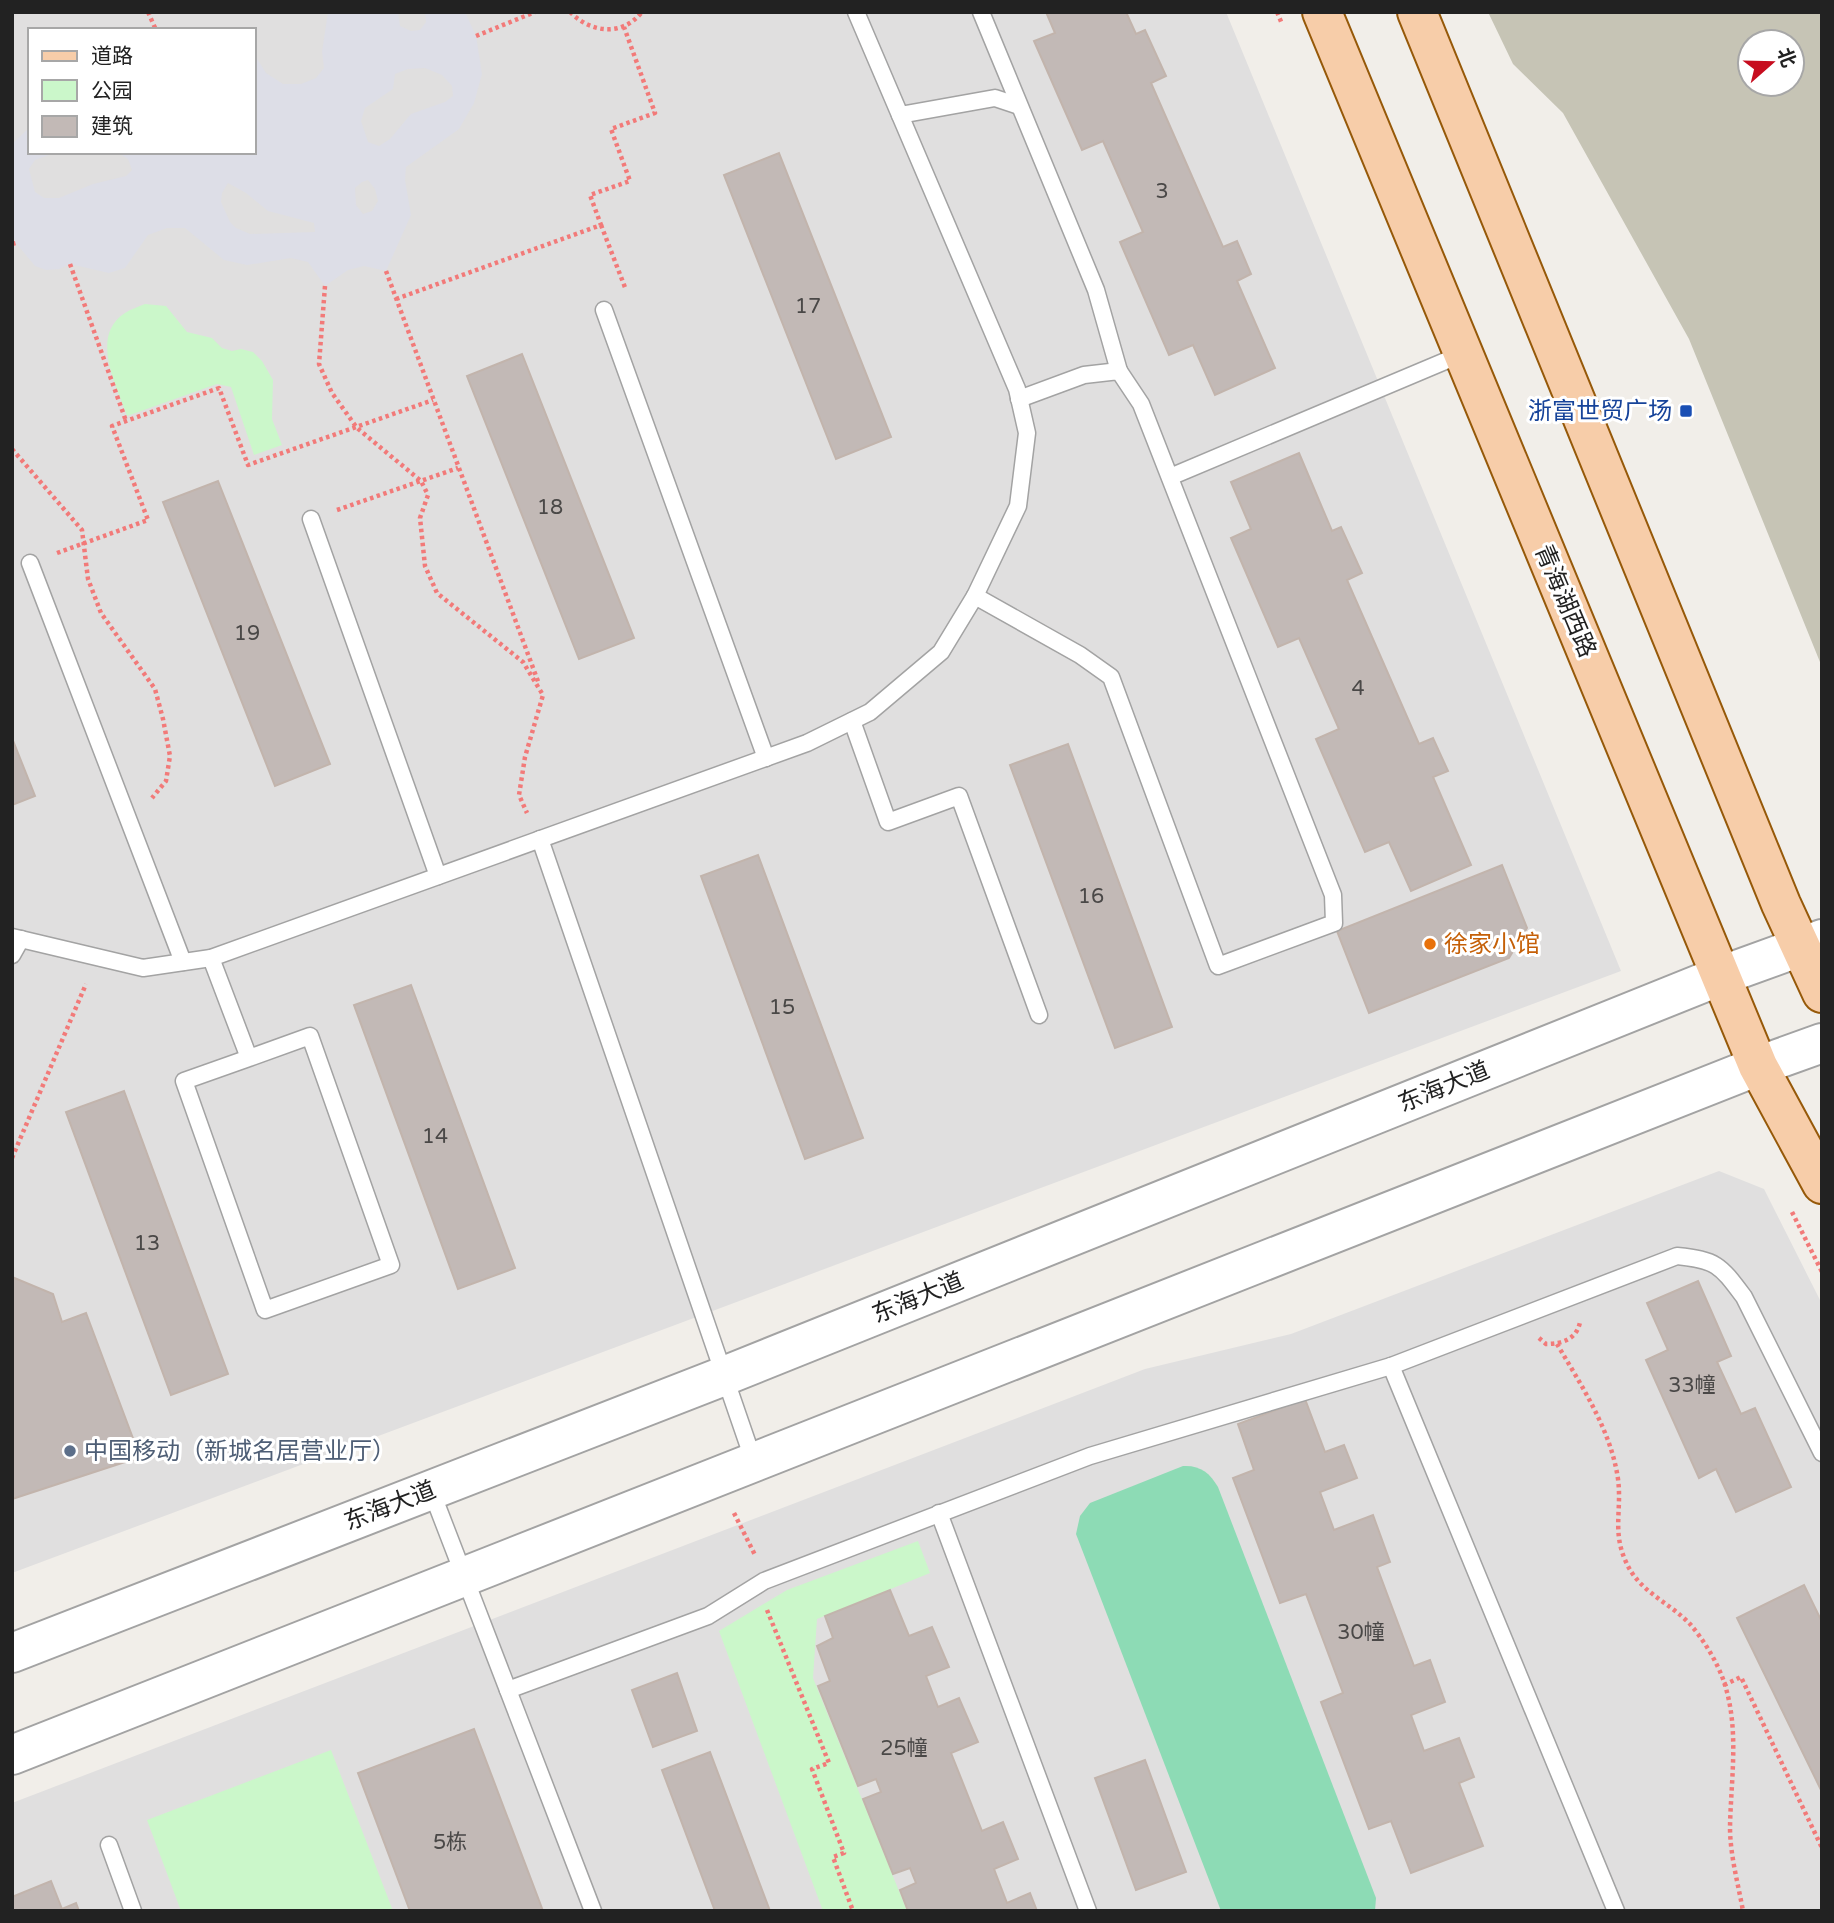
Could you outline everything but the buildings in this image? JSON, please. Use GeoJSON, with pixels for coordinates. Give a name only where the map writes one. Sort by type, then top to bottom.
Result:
{"type":"FeatureCollection","features":[{"type":"Feature","properties":{"kind":"main road","name":"青海湖西路"},"geometry":{"type":"LineString","coordinates":[[1322,12],[1758,1066],[1822,1184]]}},
{"type":"Feature","properties":{"kind":"main road"},"geometry":{"type":"LineString","coordinates":[[1418,12],[1781,904],[1811,943],[1822,993]]}},
{"type":"Feature","properties":{"kind":"street","name":"东海大道"},"geometry":{"type":"LineString","coordinates":[[12,1653],[724,1376],[1720,976],[1811,943]]}},
{"type":"Feature","properties":{"kind":"street"},"geometry":{"type":"LineString","coordinates":[[12,1755],[1822,1043]]}},
{"type":"Feature","properties":{"kind":"lane"},"geometry":{"type":"LineString","coordinates":[[12,955],[17,938],[143,968],[211,958],[807,743],[870,712],[941,652],[975,596],[1018,506],[1027,433],[1017,389],[856,12]]}},
{"type":"Feature","properties":{"kind":"lane"},"geometry":{"type":"LineString","coordinates":[[975,596],[1080,655],[1111,677],[1218,966],[1334,923],[1333,895],[1141,404],[1119,371],[1096,290],[981,12]]}},
{"type":"Feature","properties":{"kind":"lane"},"geometry":{"type":"LineString","coordinates":[[900,115],[995,98],[1019,106]]}},
{"type":"Feature","properties":{"kind":"lane"},"geometry":{"type":"LineString","coordinates":[[604,310],[766,758]]}},
{"type":"Feature","properties":{"kind":"lane"},"geometry":{"type":"LineString","coordinates":[[1170,477],[1462,354]]}},
{"type":"Feature","properties":{"kind":"lane"},"geometry":{"type":"LineString","coordinates":[[1019,399],[1084,375],[1119,371]]}},
{"type":"Feature","properties":{"kind":"lane"},"geometry":{"type":"LineString","coordinates":[[311,519],[438,876]]}},
{"type":"Feature","properties":{"kind":"lane"},"geometry":{"type":"LineString","coordinates":[[30,563],[183,962]]}},
{"type":"Feature","properties":{"kind":"lane"},"geometry":{"type":"LineString","coordinates":[[852,721],[888,822],[960,796],[1039,1015]]}},
{"type":"Feature","properties":{"kind":"lane"},"geometry":{"type":"LineString","coordinates":[[540,839],[754,1462]]}},
{"type":"Feature","properties":{"kind":"lane"},"geometry":{"type":"LineString","coordinates":[[211,958],[249,1058]]}},
{"type":"Feature","properties":{"kind":"lane"},"geometry":{"type":"LineString","coordinates":[[310,1036],[391,1265],[265,1310],[184,1081],[249,1058],[310,1036]]}},
{"type":"Feature","properties":{"kind":"lane"},"geometry":{"type":"LineString","coordinates":[[508,1690],[708,1616],[763,1582],[1090,1456],[1391,1366],[1677,1256],[1708,1259],[1728,1275],[1744,1297],[1822,1453]]}},
{"type":"Feature","properties":{"kind":"lane"},"geometry":{"type":"LineString","coordinates":[[1391,1366],[1614,1910]]}},
{"type":"Feature","properties":{"kind":"lane"},"geometry":{"type":"LineString","coordinates":[[431,1490],[593,1911]]}},
{"type":"Feature","properties":{"kind":"lane"},"geometry":{"type":"LineString","coordinates":[[939,1513],[1088,1911]]}},
{"type":"Feature","properties":{"kind":"lane"},"geometry":{"type":"LineString","coordinates":[[109,1845],[133,1911]]}},
{"type":"Feature","properties":{"kind":"path"},"geometry":{"type":"LineString","coordinates":[[148,12],[155,28]]}},
{"type":"Feature","properties":{"kind":"path"},"geometry":{"type":"LineString","coordinates":[[476,36],[535,12]]}},
{"type":"Feature","properties":{"kind":"path"},"geometry":{"type":"LineString","coordinates":[[569,12],[579,22],[593,29],[609,31],[624,27],[642,12]]}},
{"type":"Feature","properties":{"kind":"path"},"geometry":{"type":"LineString","coordinates":[[604,310],[630,301],[590,195],[630,181],[611,129],[655,113],[624,27]]}},
{"type":"Feature","properties":{"kind":"path"},"geometry":{"type":"LineString","coordinates":[[396,299],[601,225]]}},
{"type":"Feature","properties":{"kind":"path"},"geometry":{"type":"LineString","coordinates":[[70,264],[126,421]]}},
{"type":"Feature","properties":{"kind":"path"},"geometry":{"type":"LineString","coordinates":[[386,271],[543,695],[525,757],[519,794],[540,839]]}},
{"type":"Feature","properties":{"kind":"path"},"geometry":{"type":"LineString","coordinates":[[325,286],[318,364],[332,393],[358,428],[421,481],[428,495],[420,518],[425,566],[437,593],[523,662],[543,695]]}},
{"type":"Feature","properties":{"kind":"path"},"geometry":{"type":"LineString","coordinates":[[30,563],[148,520],[112,426],[219,388],[248,466],[433,401]]}},
{"type":"Feature","properties":{"kind":"path"},"geometry":{"type":"LineString","coordinates":[[12,449],[82,530],[88,579],[101,612],[155,690],[170,755],[166,781],[131,825]]}},
{"type":"Feature","properties":{"kind":"path"},"geometry":{"type":"LineString","coordinates":[[311,519],[458,468]]}},
{"type":"Feature","properties":{"kind":"path"},"geometry":{"type":"LineString","coordinates":[[12,1158],[97,957]]}},
{"type":"Feature","properties":{"kind":"path"},"geometry":{"type":"LineString","coordinates":[[1557,1344],[1591,1402],[1618,1477],[1617,1536],[1626,1562],[1636,1581],[1690,1624],[1709,1651],[1724,1685],[1731,1716],[1734,1756],[1730,1828],[1743,1911]]}},
{"type":"Feature","properties":{"kind":"path"},"geometry":{"type":"LineString","coordinates":[[719,1476],[763,1582],[829,1762],[812,1769],[844,1853],[833,1857],[853,1911]]}},
{"type":"Feature","properties":{"kind":"path"},"geometry":{"type":"LineString","coordinates":[[1724,1685],[1741,1676],[1822,1847]]}},
{"type":"Feature","properties":{"kind":"shaded area"},"geometry":{"type":"Polygon","coordinates":[[[12,12],[1226,12],[1621,971],[12,1573],[12,12]]]}},
{"type":"Feature","properties":{"kind":"shaded area"},"geometry":{"type":"Polygon","coordinates":[[[328,12],[398,12],[400,26],[411,31],[420,30],[426,22],[425,12],[465,12],[476,36],[482,74],[474,103],[459,129],[406,167],[405,180],[411,215],[386,271],[364,266],[348,270],[325,286],[308,262],[291,258],[247,265],[224,260],[185,228],[167,228],[148,235],[125,268],[109,273],[70,264],[59,269],[46,270],[35,266],[16,243],[12,233],[12,144],[28,129],[28,154],[52,154],[35,160],[29,169],[35,192],[44,198],[59,198],[93,184],[126,176],[132,170],[128,159],[120,154],[256,154],[256,57],[266,73],[283,84],[301,84],[316,78],[324,68],[322,52],[328,12]],[[425,68],[408,69],[395,74],[393,89],[365,108],[361,121],[368,142],[379,146],[390,139],[411,114],[445,102],[453,96],[452,86],[442,75],[425,68]],[[368,180],[355,188],[356,205],[363,214],[372,211],[378,201],[375,189],[368,180]],[[228,183],[222,193],[221,202],[230,222],[236,228],[250,234],[315,232],[314,223],[268,211],[246,193],[228,183]]]}},
{"type":"Feature","properties":{"kind":"shaded area"},"geometry":{"type":"Polygon","coordinates":[[[1488,12],[1822,12],[1822,667],[1689,339],[1563,113],[1513,64],[1488,12]]]}},
{"type":"Feature","properties":{"kind":"shaded area"},"geometry":{"type":"Polygon","coordinates":[[[1719,1171],[1764,1189],[1822,1304],[1822,1911],[12,1911],[12,1803],[1145,1369],[1291,1334],[1719,1171]]]}},
{"type":"Feature","properties":{"kind":"green space"},"geometry":{"type":"Polygon","coordinates":[[[145,304],[166,306],[187,332],[212,338],[222,348],[253,352],[262,361],[273,380],[272,419],[282,445],[254,455],[231,387],[217,384],[127,416],[112,376],[107,348],[109,335],[114,323],[125,313],[145,304]]]}},
{"type":"Feature","properties":{"kind":"green space"},"geometry":{"type":"Polygon","coordinates":[[[1183,1466],[1204,1471],[1218,1487],[1376,1898],[1375,1911],[1221,1911],[1076,1534],[1080,1516],[1090,1503],[1183,1466]]]}},
{"type":"Feature","properties":{"kind":"green space"},"geometry":{"type":"Polygon","coordinates":[[[918,1541],[930,1573],[817,1619],[813,1678],[907,1911],[823,1911],[719,1631],[787,1590],[918,1541]]]}},
{"type":"Feature","properties":{"kind":"green space"},"geometry":{"type":"Polygon","coordinates":[[[331,1750],[393,1911],[181,1911],[147,1820],[331,1750]]]}},
{"type":"Feature","properties":{"kind":"place","name":"浙富世贸广场"},"geometry":{"type":"Point","coordinates":[1686,411]}},
{"type":"Feature","properties":{"kind":"place","name":"徐家小馆"},"geometry":{"type":"Point","coordinates":[1430,944]}},
{"type":"Feature","properties":{"kind":"place","name":"中国移动（新城名居营业厅）"},"geometry":{"type":"Point","coordinates":[70,1451]}}]}
